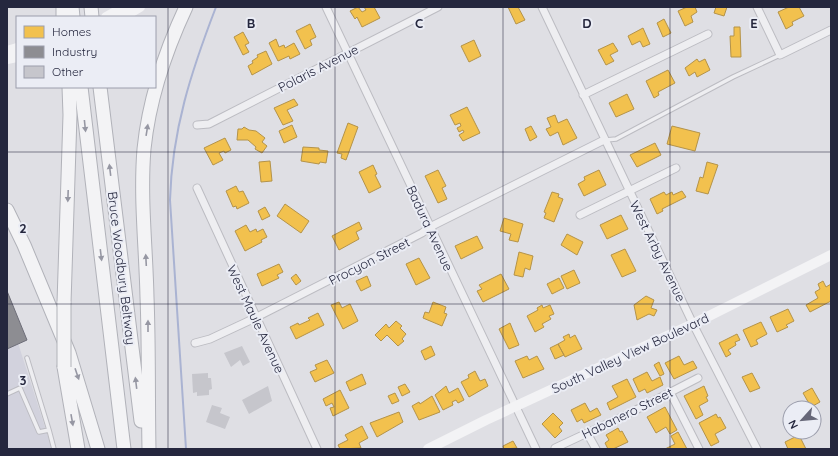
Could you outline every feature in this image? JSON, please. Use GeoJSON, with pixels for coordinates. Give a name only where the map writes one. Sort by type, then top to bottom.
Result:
{"type":"FeatureCollection","features":[{"type":"Feature","properties":{"kind":"highway"},"geometry":{"type":"LineString","coordinates":[[156,86],[161,67],[186,7]]}},
{"type":"Feature","properties":{"kind":"highway"},"geometry":{"type":"LineString","coordinates":[[69,88],[70,115],[64,303],[64,368],[78,449]]}},
{"type":"Feature","properties":{"kind":"highway","name":"Bruce Woodbury Beltway"},"geometry":{"type":"LineString","coordinates":[[81,88],[124,449]]}},
{"type":"Feature","properties":{"kind":"highway","name":"Bruce Woodbury Beltway"},"geometry":{"type":"LineString","coordinates":[[100,88],[145,449]]}},
{"type":"Feature","properties":{"kind":"highway"},"geometry":{"type":"LineString","coordinates":[[149,449],[147,299],[143,191],[144,148],[150,109],[156,88]]}},
{"type":"Feature","properties":{"kind":"highway"},"geometry":{"type":"LineString","coordinates":[[7,210],[53,312],[79,380],[98,449]]}},
{"type":"Feature","properties":{"kind":"highway"},"geometry":{"type":"LineString","coordinates":[[7,225],[53,312]]}},
{"type":"Feature","properties":{"kind":"main road"},"geometry":{"type":"LineString","coordinates":[[111,16],[125,13],[140,7]]}},
{"type":"Feature","properties":{"kind":"main road","name":"South Valley View Boulevard"},"geometry":{"type":"LineString","coordinates":[[428,449],[693,324],[831,255]]}},
{"type":"Feature","properties":{"kind":"street","name":"Badura Avenue"},"geometry":{"type":"LineString","coordinates":[[326,7],[536,449]]}},
{"type":"Feature","properties":{"kind":"street","name":"Polaris Avenue"},"geometry":{"type":"LineString","coordinates":[[197,125],[209,124],[438,7]]}},
{"type":"Feature","properties":{"kind":"street","name":"West Arby Avenue"},"geometry":{"type":"LineString","coordinates":[[542,7],[604,140],[693,324],[757,449]]}},
{"type":"Feature","properties":{"kind":"street"},"geometry":{"type":"LineString","coordinates":[[757,7],[780,55],[831,30]]}},
{"type":"Feature","properties":{"kind":"street"},"geometry":{"type":"LineString","coordinates":[[583,95],[708,34]]}},
{"type":"Feature","properties":{"kind":"street","name":"Procyon Street"},"geometry":{"type":"LineString","coordinates":[[195,343],[210,339],[255,318],[422,234],[430,227],[604,140]]}},
{"type":"Feature","properties":{"kind":"street"},"geometry":{"type":"LineString","coordinates":[[580,215],[676,168]]}},
{"type":"Feature","properties":{"kind":"street","name":"West Maule Avenue"},"geometry":{"type":"LineString","coordinates":[[196,188],[317,449]]}},
{"type":"Feature","properties":{"kind":"street","name":"Habanero Street"},"geometry":{"type":"LineString","coordinates":[[555,448],[698,378]]}},
{"type":"Feature","properties":{"kind":"street"},"geometry":{"type":"LineString","coordinates":[[670,392],[699,449]]}},
{"type":"Feature","properties":{"kind":"street"},"geometry":{"type":"LineString","coordinates":[[588,433],[596,449]]}},
{"type":"Feature","properties":{"kind":"lane"},"geometry":{"type":"LineString","coordinates":[[604,140],[616,139],[733,77],[780,55]]}},
{"type":"Feature","properties":{"kind":"lane"},"geometry":{"type":"LineString","coordinates":[[27,358],[50,430],[54,449]]}},
{"type":"Feature","properties":{"kind":"lane"},"geometry":{"type":"LineString","coordinates":[[7,394],[20,388],[39,432],[50,430]]}},
{"type":"Feature","properties":{"kind":"shaded area"},"geometry":{"type":"Polygon","coordinates":[[[7,314],[18,343],[52,449],[7,449],[7,314]]]}},
{"type":"Feature","properties":{"kind":"building: Homes"},"geometry":{"type":"Polygon","coordinates":[[[358,7],[362,12],[366,10],[364,7],[374,7],[380,18],[362,27],[357,17],[355,19],[350,11],[358,7]]]}},
{"type":"Feature","properties":{"kind":"building: Homes"},"geometry":{"type":"Polygon","coordinates":[[[508,7],[518,7],[525,20],[516,24],[508,7]]]}},
{"type":"Feature","properties":{"kind":"building: Homes"},"geometry":{"type":"Polygon","coordinates":[[[687,7],[695,7],[697,12],[691,16],[693,22],[685,26],[678,11],[687,7]]]}},
{"type":"Feature","properties":{"kind":"building: Homes"},"geometry":{"type":"Polygon","coordinates":[[[716,7],[727,7],[724,16],[714,13],[716,7]]]}},
{"type":"Feature","properties":{"kind":"building: Homes"},"geometry":{"type":"Polygon","coordinates":[[[789,7],[799,7],[804,16],[792,22],[793,25],[786,29],[778,12],[789,7]]]}},
{"type":"Feature","properties":{"kind":"building: Homes"},"geometry":{"type":"Polygon","coordinates":[[[664,19],[671,33],[663,37],[657,23],[664,19]]]}},
{"type":"Feature","properties":{"kind":"building: Homes"},"geometry":{"type":"Polygon","coordinates":[[[310,24],[316,37],[310,40],[312,45],[305,49],[296,31],[310,24]]]}},
{"type":"Feature","properties":{"kind":"building: Homes"},"geometry":{"type":"Polygon","coordinates":[[[734,27],[740,27],[741,57],[731,57],[730,36],[734,36],[734,27]]]}},
{"type":"Feature","properties":{"kind":"building: Homes"},"geometry":{"type":"Polygon","coordinates":[[[643,28],[650,44],[643,47],[640,41],[632,45],[628,36],[643,28]]]}},
{"type":"Feature","properties":{"kind":"building: Homes"},"geometry":{"type":"Polygon","coordinates":[[[243,32],[249,43],[245,45],[249,52],[243,55],[234,37],[243,32]]]}},
{"type":"Feature","properties":{"kind":"building: Homes"},"geometry":{"type":"Polygon","coordinates":[[[276,39],[279,47],[284,45],[285,48],[294,43],[300,54],[290,59],[289,56],[278,61],[269,43],[276,39]]]}},
{"type":"Feature","properties":{"kind":"building: Homes"},"geometry":{"type":"Polygon","coordinates":[[[474,40],[481,56],[469,62],[461,46],[474,40]]]}},
{"type":"Feature","properties":{"kind":"building: Homes"},"geometry":{"type":"Polygon","coordinates":[[[613,43],[618,51],[610,55],[614,61],[606,65],[598,50],[613,43]]]}},
{"type":"Feature","properties":{"kind":"building: Homes"},"geometry":{"type":"Polygon","coordinates":[[[266,51],[272,64],[252,75],[248,66],[258,57],[257,55],[266,51]]]}},
{"type":"Feature","properties":{"kind":"building: Homes"},"geometry":{"type":"Polygon","coordinates":[[[697,59],[699,62],[705,59],[710,70],[697,77],[695,72],[689,76],[685,68],[697,59]]]}},
{"type":"Feature","properties":{"kind":"building: Homes"},"geometry":{"type":"Polygon","coordinates":[[[668,70],[675,83],[658,92],[659,95],[654,98],[646,81],[668,70]]]}},
{"type":"Feature","properties":{"kind":"building: Homes"},"geometry":{"type":"Polygon","coordinates":[[[627,94],[634,109],[616,117],[609,103],[627,94]]]}},
{"type":"Feature","properties":{"kind":"building: Homes"},"geometry":{"type":"Polygon","coordinates":[[[294,99],[298,105],[287,110],[293,121],[283,125],[274,108],[294,99]]]}},
{"type":"Feature","properties":{"kind":"building: Homes"},"geometry":{"type":"Polygon","coordinates":[[[467,107],[480,133],[463,141],[459,135],[464,132],[463,130],[459,132],[457,128],[461,126],[460,123],[455,125],[450,115],[467,107]]]}},
{"type":"Feature","properties":{"kind":"building: Homes"},"geometry":{"type":"Polygon","coordinates":[[[555,115],[558,123],[567,119],[577,138],[563,145],[558,132],[550,136],[546,129],[551,127],[547,118],[555,115]]]}},
{"type":"Feature","properties":{"kind":"building: Homes"},"geometry":{"type":"Polygon","coordinates":[[[348,123],[358,127],[346,160],[341,158],[342,154],[337,153],[348,123]]]}},
{"type":"Feature","properties":{"kind":"building: Homes"},"geometry":{"type":"Polygon","coordinates":[[[292,125],[297,137],[284,143],[279,131],[292,125]]]}},
{"type":"Feature","properties":{"kind":"building: Homes"},"geometry":{"type":"Polygon","coordinates":[[[531,126],[537,137],[530,141],[525,129],[531,126]]]}},
{"type":"Feature","properties":{"kind":"building: Homes"},"geometry":{"type":"Polygon","coordinates":[[[672,126],[700,133],[695,151],[667,144],[672,126]]]}},
{"type":"Feature","properties":{"kind":"building: Homes"},"geometry":{"type":"Polygon","coordinates":[[[244,127],[249,130],[256,131],[265,138],[262,142],[267,146],[262,153],[255,149],[256,147],[248,140],[237,140],[238,129],[242,129],[244,127]]]}},
{"type":"Feature","properties":{"kind":"building: Homes"},"geometry":{"type":"Polygon","coordinates":[[[225,138],[231,150],[225,153],[224,151],[219,153],[223,160],[213,165],[204,148],[225,138]]]}},
{"type":"Feature","properties":{"kind":"building: Homes"},"geometry":{"type":"Polygon","coordinates":[[[655,143],[661,155],[637,167],[630,155],[655,143]]]}},
{"type":"Feature","properties":{"kind":"building: Homes"},"geometry":{"type":"Polygon","coordinates":[[[303,147],[319,148],[319,150],[328,151],[326,163],[320,162],[319,164],[301,161],[303,147]]]}},
{"type":"Feature","properties":{"kind":"building: Homes"},"geometry":{"type":"Polygon","coordinates":[[[270,161],[272,181],[261,182],[259,162],[270,161]]]}},
{"type":"Feature","properties":{"kind":"building: Homes"},"geometry":{"type":"Polygon","coordinates":[[[707,162],[718,165],[708,194],[696,191],[700,177],[703,178],[707,162]]]}},
{"type":"Feature","properties":{"kind":"building: Homes"},"geometry":{"type":"Polygon","coordinates":[[[373,165],[377,174],[375,175],[381,187],[369,193],[359,172],[373,165]]]}},
{"type":"Feature","properties":{"kind":"building: Homes"},"geometry":{"type":"Polygon","coordinates":[[[438,170],[446,186],[442,188],[447,199],[438,203],[425,176],[438,170]]]}},
{"type":"Feature","properties":{"kind":"building: Homes"},"geometry":{"type":"Polygon","coordinates":[[[599,170],[606,185],[584,196],[578,184],[585,180],[584,177],[599,170]]]}},
{"type":"Feature","properties":{"kind":"building: Homes"},"geometry":{"type":"Polygon","coordinates":[[[236,186],[239,192],[243,191],[249,203],[237,209],[236,206],[233,207],[226,191],[236,186]]]}},
{"type":"Feature","properties":{"kind":"building: Homes"},"geometry":{"type":"Polygon","coordinates":[[[682,191],[686,197],[662,209],[663,211],[657,214],[650,199],[664,192],[666,195],[672,192],[673,195],[682,191]]]}},
{"type":"Feature","properties":{"kind":"building: Homes"},"geometry":{"type":"Polygon","coordinates":[[[552,192],[559,194],[558,197],[563,199],[554,222],[544,218],[546,213],[544,212],[552,192]]]}},
{"type":"Feature","properties":{"kind":"building: Homes"},"geometry":{"type":"Polygon","coordinates":[[[285,204],[309,221],[301,233],[277,216],[285,204]]]}},
{"type":"Feature","properties":{"kind":"building: Homes"},"geometry":{"type":"Polygon","coordinates":[[[265,207],[270,216],[262,220],[258,211],[265,207]]]}},
{"type":"Feature","properties":{"kind":"building: Homes"},"geometry":{"type":"Polygon","coordinates":[[[621,215],[628,229],[607,239],[600,225],[621,215]]]}},
{"type":"Feature","properties":{"kind":"building: Homes"},"geometry":{"type":"Polygon","coordinates":[[[504,218],[523,224],[518,242],[509,240],[511,234],[500,231],[504,218]]]}},
{"type":"Feature","properties":{"kind":"building: Homes"},"geometry":{"type":"Polygon","coordinates":[[[359,222],[362,229],[356,232],[359,239],[339,250],[332,236],[359,222]]]}},
{"type":"Feature","properties":{"kind":"building: Homes"},"geometry":{"type":"Polygon","coordinates":[[[246,225],[250,232],[256,229],[257,232],[263,229],[267,237],[261,240],[262,242],[245,251],[235,231],[246,225]]]}},
{"type":"Feature","properties":{"kind":"building: Homes"},"geometry":{"type":"Polygon","coordinates":[[[567,234],[583,242],[577,255],[561,245],[567,234]]]}},
{"type":"Feature","properties":{"kind":"building: Homes"},"geometry":{"type":"Polygon","coordinates":[[[477,236],[483,248],[461,259],[455,246],[477,236]]]}},
{"type":"Feature","properties":{"kind":"building: Homes"},"geometry":{"type":"Polygon","coordinates":[[[625,249],[636,271],[622,277],[611,255],[625,249]]]}},
{"type":"Feature","properties":{"kind":"building: Homes"},"geometry":{"type":"Polygon","coordinates":[[[519,252],[533,256],[530,270],[525,268],[523,277],[514,275],[519,252]]]}},
{"type":"Feature","properties":{"kind":"building: Homes"},"geometry":{"type":"Polygon","coordinates":[[[419,258],[430,278],[416,285],[406,264],[419,258]]]}},
{"type":"Feature","properties":{"kind":"building: Homes"},"geometry":{"type":"Polygon","coordinates":[[[279,264],[283,272],[277,275],[279,278],[262,286],[257,274],[279,264]]]}},
{"type":"Feature","properties":{"kind":"building: Homes"},"geometry":{"type":"Polygon","coordinates":[[[574,270],[580,283],[567,289],[561,276],[574,270]]]}},
{"type":"Feature","properties":{"kind":"building: Homes"},"geometry":{"type":"Polygon","coordinates":[[[296,274],[301,281],[296,285],[291,278],[296,274]]]}},
{"type":"Feature","properties":{"kind":"building: Homes"},"geometry":{"type":"Polygon","coordinates":[[[501,274],[509,289],[483,302],[477,291],[482,289],[479,285],[501,274]]]}},
{"type":"Feature","properties":{"kind":"building: Homes"},"geometry":{"type":"Polygon","coordinates":[[[367,276],[371,286],[361,291],[356,281],[367,276]]]}},
{"type":"Feature","properties":{"kind":"building: Homes"},"geometry":{"type":"Polygon","coordinates":[[[559,278],[564,288],[552,294],[547,284],[559,278]]]}},
{"type":"Feature","properties":{"kind":"building: Homes"},"geometry":{"type":"Polygon","coordinates":[[[823,281],[826,287],[831,284],[831,301],[810,312],[806,305],[818,298],[815,292],[820,289],[818,284],[823,281]]]}},
{"type":"Feature","properties":{"kind":"building: Homes"},"geometry":{"type":"Polygon","coordinates":[[[646,296],[654,300],[651,308],[657,310],[654,316],[649,314],[637,320],[634,305],[646,296]]]}},
{"type":"Feature","properties":{"kind":"building: Homes"},"geometry":{"type":"Polygon","coordinates":[[[339,302],[342,308],[350,304],[358,321],[343,329],[331,305],[339,302]]]}},
{"type":"Feature","properties":{"kind":"building: Homes"},"geometry":{"type":"Polygon","coordinates":[[[433,302],[446,307],[444,313],[447,314],[442,326],[423,318],[425,312],[429,313],[433,302]]]}},
{"type":"Feature","properties":{"kind":"building: Homes"},"geometry":{"type":"Polygon","coordinates":[[[542,305],[543,308],[550,305],[554,314],[549,316],[551,319],[542,324],[544,327],[535,332],[527,316],[538,310],[537,308],[542,305]]]}},
{"type":"Feature","properties":{"kind":"building: Homes"},"geometry":{"type":"Polygon","coordinates":[[[788,309],[794,321],[786,325],[788,327],[777,332],[770,317],[788,309]]]}},
{"type":"Feature","properties":{"kind":"building: Homes"},"geometry":{"type":"Polygon","coordinates":[[[318,313],[324,325],[296,339],[290,327],[310,320],[308,318],[318,313]]]}},
{"type":"Feature","properties":{"kind":"building: Homes"},"geometry":{"type":"Polygon","coordinates":[[[396,321],[402,326],[400,328],[406,334],[402,339],[404,341],[398,346],[387,335],[381,341],[375,335],[386,324],[389,328],[396,321]]]}},
{"type":"Feature","properties":{"kind":"building: Homes"},"geometry":{"type":"Polygon","coordinates":[[[761,322],[767,334],[756,340],[758,344],[751,347],[743,330],[761,322]]]}},
{"type":"Feature","properties":{"kind":"building: Homes"},"geometry":{"type":"Polygon","coordinates":[[[510,323],[519,345],[509,349],[499,329],[510,323]]]}},
{"type":"Feature","properties":{"kind":"building: Homes"},"geometry":{"type":"Polygon","coordinates":[[[569,334],[570,338],[575,335],[582,349],[565,357],[558,344],[565,340],[563,337],[569,334]]]}},
{"type":"Feature","properties":{"kind":"building: Homes"},"geometry":{"type":"Polygon","coordinates":[[[737,334],[740,340],[735,342],[736,345],[728,350],[731,354],[726,357],[719,343],[737,334]]]}},
{"type":"Feature","properties":{"kind":"building: Homes"},"geometry":{"type":"Polygon","coordinates":[[[558,344],[564,355],[555,359],[550,348],[558,344]]]}},
{"type":"Feature","properties":{"kind":"building: Homes"},"geometry":{"type":"Polygon","coordinates":[[[431,346],[435,355],[425,360],[421,351],[431,346]]]}},
{"type":"Feature","properties":{"kind":"building: Homes"},"geometry":{"type":"Polygon","coordinates":[[[527,356],[529,360],[537,356],[544,369],[523,378],[515,361],[527,356]]]}},
{"type":"Feature","properties":{"kind":"building: Homes"},"geometry":{"type":"Polygon","coordinates":[[[679,356],[684,365],[693,361],[697,368],[674,379],[665,363],[679,356]]]}},
{"type":"Feature","properties":{"kind":"building: Homes"},"geometry":{"type":"Polygon","coordinates":[[[327,360],[334,373],[315,382],[310,372],[317,369],[315,365],[327,360]]]}},
{"type":"Feature","properties":{"kind":"building: Homes"},"geometry":{"type":"Polygon","coordinates":[[[659,362],[664,374],[660,376],[654,365],[659,362]]]}},
{"type":"Feature","properties":{"kind":"building: Homes"},"geometry":{"type":"Polygon","coordinates":[[[475,371],[480,381],[485,379],[488,386],[469,397],[461,382],[469,378],[468,375],[475,371]]]}},
{"type":"Feature","properties":{"kind":"building: Homes"},"geometry":{"type":"Polygon","coordinates":[[[647,372],[652,381],[660,377],[663,385],[647,393],[645,389],[639,392],[633,379],[647,372]]]}},
{"type":"Feature","properties":{"kind":"building: Homes"},"geometry":{"type":"Polygon","coordinates":[[[752,373],[760,388],[750,392],[742,377],[752,373]]]}},
{"type":"Feature","properties":{"kind":"building: Homes"},"geometry":{"type":"Polygon","coordinates":[[[362,374],[366,384],[350,391],[346,382],[362,374]]]}},
{"type":"Feature","properties":{"kind":"building: Homes"},"geometry":{"type":"Polygon","coordinates":[[[627,379],[636,397],[610,410],[607,403],[618,397],[612,386],[627,379]]]}},
{"type":"Feature","properties":{"kind":"building: Homes"},"geometry":{"type":"Polygon","coordinates":[[[405,384],[410,392],[402,396],[398,387],[405,384]]]}},
{"type":"Feature","properties":{"kind":"building: Homes"},"geometry":{"type":"Polygon","coordinates":[[[446,386],[449,393],[458,388],[464,400],[458,403],[456,400],[452,402],[453,405],[443,410],[435,395],[446,386]]]}},
{"type":"Feature","properties":{"kind":"building: Homes"},"geometry":{"type":"Polygon","coordinates":[[[704,386],[708,396],[706,397],[708,401],[699,406],[703,415],[696,419],[684,396],[704,386]]]}},
{"type":"Feature","properties":{"kind":"building: Homes"},"geometry":{"type":"Polygon","coordinates":[[[812,388],[819,400],[807,400],[803,393],[812,388]]]}},
{"type":"Feature","properties":{"kind":"building: Homes"},"geometry":{"type":"Polygon","coordinates":[[[340,390],[349,408],[333,416],[330,408],[334,407],[332,403],[326,406],[323,399],[340,390]]]}},
{"type":"Feature","properties":{"kind":"building: Homes"},"geometry":{"type":"Polygon","coordinates":[[[395,393],[399,401],[392,404],[388,396],[395,393]]]}},
{"type":"Feature","properties":{"kind":"building: Homes"},"geometry":{"type":"Polygon","coordinates":[[[432,396],[440,412],[419,420],[412,406],[419,402],[420,404],[432,396]]]}},
{"type":"Feature","properties":{"kind":"building: Homes"},"geometry":{"type":"Polygon","coordinates":[[[585,403],[590,412],[597,408],[601,415],[584,423],[582,419],[577,422],[571,410],[585,403]]]}},
{"type":"Feature","properties":{"kind":"building: Homes"},"geometry":{"type":"Polygon","coordinates":[[[665,407],[677,430],[670,434],[666,427],[656,433],[647,417],[665,407]]]}},
{"type":"Feature","properties":{"kind":"building: Homes"},"geometry":{"type":"Polygon","coordinates":[[[399,412],[403,422],[377,437],[370,423],[399,412]]]}},
{"type":"Feature","properties":{"kind":"building: Homes"},"geometry":{"type":"Polygon","coordinates":[[[553,413],[563,423],[559,427],[562,431],[555,438],[542,424],[553,413]]]}},
{"type":"Feature","properties":{"kind":"building: Homes"},"geometry":{"type":"Polygon","coordinates":[[[716,414],[718,418],[720,417],[726,428],[715,434],[719,442],[711,446],[699,423],[716,414]]]}},
{"type":"Feature","properties":{"kind":"building: Homes"},"geometry":{"type":"Polygon","coordinates":[[[362,426],[368,438],[359,443],[361,448],[340,449],[338,445],[348,440],[345,435],[362,426]]]}},
{"type":"Feature","properties":{"kind":"building: Homes"},"geometry":{"type":"Polygon","coordinates":[[[618,428],[620,432],[622,431],[628,442],[613,449],[608,449],[605,443],[609,440],[606,435],[618,428]]]}},
{"type":"Feature","properties":{"kind":"building: Homes"},"geometry":{"type":"Polygon","coordinates":[[[678,432],[687,449],[665,449],[675,444],[671,436],[678,432]]]}},
{"type":"Feature","properties":{"kind":"building: Homes"},"geometry":{"type":"Polygon","coordinates":[[[789,440],[802,440],[806,449],[788,449],[785,442],[789,440]]]}},
{"type":"Feature","properties":{"kind":"building: Homes"},"geometry":{"type":"Polygon","coordinates":[[[513,441],[517,448],[504,449],[503,446],[513,441]]]}},
{"type":"Feature","properties":{"kind":"building: Industry"},"geometry":{"type":"Polygon","coordinates":[[[7,291],[27,340],[7,349],[7,291]]]}},
{"type":"Feature","properties":{"kind":"building: Other"},"geometry":{"type":"Polygon","coordinates":[[[242,346],[250,362],[243,366],[240,360],[231,367],[224,353],[242,346]]]}},
{"type":"Feature","properties":{"kind":"building: Other"},"geometry":{"type":"Polygon","coordinates":[[[208,373],[208,378],[211,378],[212,389],[209,390],[209,395],[197,396],[197,392],[193,393],[192,374],[208,373]]]}},
{"type":"Feature","properties":{"kind":"building: Other"},"geometry":{"type":"Polygon","coordinates":[[[268,386],[272,401],[249,414],[242,400],[268,386]]]}},
{"type":"Feature","properties":{"kind":"building: Other"},"geometry":{"type":"Polygon","coordinates":[[[212,405],[222,408],[220,413],[230,417],[225,429],[206,422],[212,405]]]}},
{"type":"Feature","properties":{"kind":"waterway"},"geometry":{"type":"LineString","coordinates":[[186,449],[170,200],[175,149],[184,102],[216,7]]}}]}
